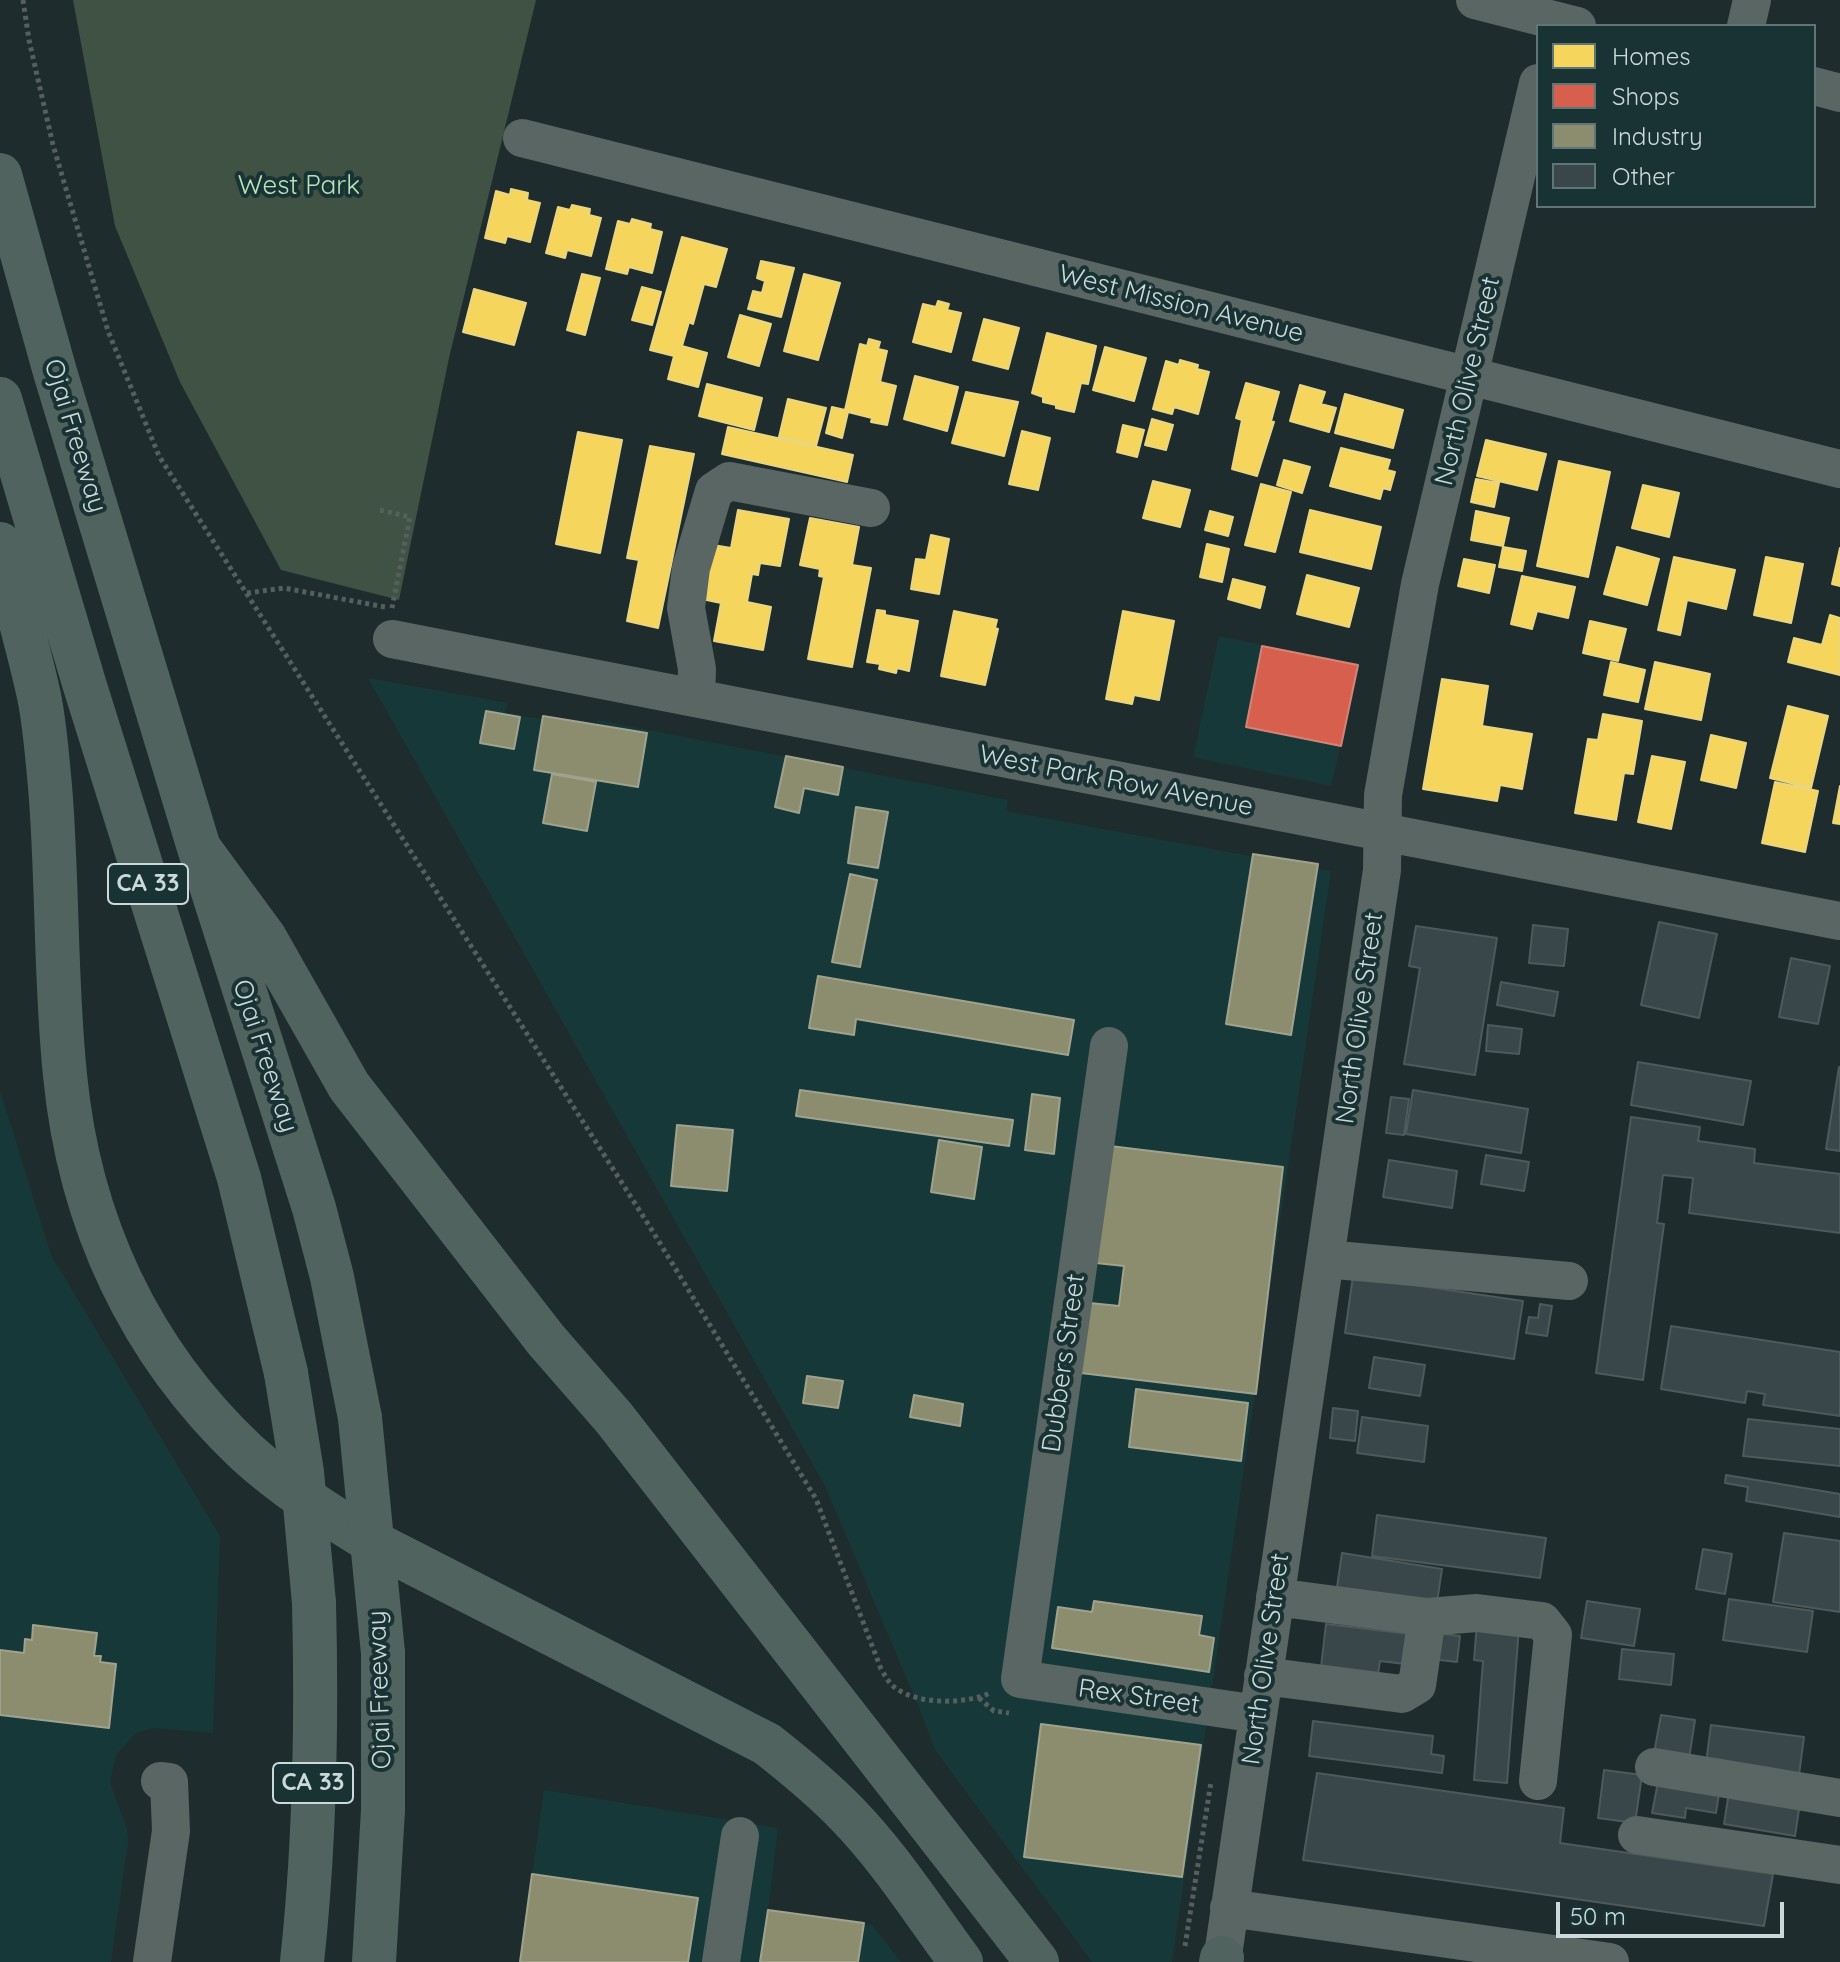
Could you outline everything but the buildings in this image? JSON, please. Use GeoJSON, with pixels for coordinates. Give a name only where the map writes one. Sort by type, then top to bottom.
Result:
{"type":"FeatureCollection","features":[{"type":"Feature","properties":{"kind":"highway","name":"Ojai Freeway"},"geometry":{"type":"LineString","coordinates":[[0,175],[60,387],[199,848],[314,1208],[332,1277],[360,1418],[383,1653],[383,1810],[374,1962]]}},
{"type":"Feature","properties":{"kind":"highway","name":"CA 33"},"geometry":{"type":"LineString","coordinates":[[0,399],[84,683],[239,1178],[286,1373],[302,1472],[314,1603],[316,1718],[308,1909],[302,1962]]}},
{"type":"Feature","properties":{"kind":"highway"},"geometry":{"type":"LineString","coordinates":[[0,544],[40,699],[50,788],[65,1073],[72,1130],[88,1197],[112,1259],[140,1320],[168,1364],[212,1417],[249,1454],[327,1514],[425,1571],[767,1744],[805,1774],[848,1815],[886,1859],[961,1962]]}},
{"type":"Feature","properties":{"kind":"highway"},"geometry":{"type":"LineString","coordinates":[[199,848],[265,938],[349,1086],[546,1340],[623,1430],[1037,1962]]}},
{"type":"Feature","properties":{"kind":"street"},"geometry":{"type":"LineString","coordinates":[[1475,0],[1559,18]]}},
{"type":"Feature","properties":{"kind":"street"},"geometry":{"type":"LineString","coordinates":[[1746,24],[1752,0]]}},
{"type":"Feature","properties":{"kind":"street"},"geometry":{"type":"LineString","coordinates":[[1816,87],[1840,93]]}},
{"type":"Feature","properties":{"kind":"street","name":"North Olive Street"},"geometry":{"type":"LineString","coordinates":[[1212,1957],[1229,1908],[1382,870],[1383,795],[1414,612],[1536,92]]}},
{"type":"Feature","properties":{"kind":"street","name":"West Mission Avenue"},"geometry":{"type":"LineString","coordinates":[[522,138],[1840,469]]}},
{"type":"Feature","properties":{"kind":"street"},"geometry":{"type":"LineString","coordinates":[[696,698],[697,669],[686,608],[691,568],[714,491],[729,481],[871,508]]}},
{"type":"Feature","properties":{"kind":"street","name":"West Park Row Avenue"},"geometry":{"type":"LineString","coordinates":[[392,639],[1840,921]]}},
{"type":"Feature","properties":{"kind":"street","name":"Dubbers Street"},"geometry":{"type":"LineString","coordinates":[[1015,1696],[1109,1046]]}},
{"type":"Feature","properties":{"kind":"street"},"geometry":{"type":"LineString","coordinates":[[1325,1259],[1386,1267],[1569,1281]]}},
{"type":"Feature","properties":{"kind":"street"},"geometry":{"type":"LineString","coordinates":[[1275,1597],[1427,1617],[1477,1613],[1542,1621],[1553,1635],[1538,1781]]}},
{"type":"Feature","properties":{"kind":"street"},"geometry":{"type":"LineString","coordinates":[[1263,1676],[1402,1694],[1417,1685],[1427,1617]]}},
{"type":"Feature","properties":{"kind":"street","name":"Rex Street"},"geometry":{"type":"LineString","coordinates":[[1015,1696],[1258,1714]]}},
{"type":"Feature","properties":{"kind":"street"},"geometry":{"type":"LineString","coordinates":[[1654,1767],[1840,1798]]}},
{"type":"Feature","properties":{"kind":"street"},"geometry":{"type":"LineString","coordinates":[[152,1962],[171,1831],[165,1781]]}},
{"type":"Feature","properties":{"kind":"street"},"geometry":{"type":"LineString","coordinates":[[1637,1835],[1840,1865]]}},
{"type":"Feature","properties":{"kind":"street"},"geometry":{"type":"LineString","coordinates":[[721,1962],[740,1836]]}},
{"type":"Feature","properties":{"kind":"street"},"geometry":{"type":"LineString","coordinates":[[1229,1908],[1610,1962]]}},
{"type":"Feature","properties":{"kind":"path"},"geometry":{"type":"LineString","coordinates":[[23,0],[53,145],[108,331],[159,456],[650,1227],[816,1499],[889,1683],[899,1691],[916,1697],[946,1701],[1015,1696]]}},
{"type":"Feature","properties":{"kind":"path"},"geometry":{"type":"LineString","coordinates":[[380,510],[410,517],[394,599]]}},
{"type":"Feature","properties":{"kind":"path"},"geometry":{"type":"LineString","coordinates":[[247,593],[284,588],[376,603],[392,610],[392,639]]}},
{"type":"Feature","properties":{"kind":"path"},"geometry":{"type":"LineString","coordinates":[[979,1698],[994,1711],[1015,1696]]}},
{"type":"Feature","properties":{"kind":"path"},"geometry":{"type":"LineString","coordinates":[[1212,1776],[1212,1957]]}},
{"type":"Feature","properties":{"kind":"shaded area"},"geometry":{"type":"Polygon","coordinates":[[[1219,636],[1360,665],[1331,786],[1193,757],[1219,636]]]}},
{"type":"Feature","properties":{"kind":"shaded area"},"geometry":{"type":"Polygon","coordinates":[[[368,678],[508,703],[505,713],[596,728],[597,720],[1008,800],[1006,811],[1331,871],[1172,1962],[1092,1962],[935,1750],[825,1486],[368,678]]]}},
{"type":"Feature","properties":{"kind":"shaded area"},"geometry":{"type":"Polygon","coordinates":[[[0,1090],[51,1255],[220,1536],[213,1733],[154,1728],[136,1733],[116,1755],[110,1782],[127,1829],[128,1843],[111,1962],[0,1962],[0,1090]]]}},
{"type":"Feature","properties":{"kind":"shaded area"},"geometry":{"type":"Polygon","coordinates":[[[544,1790],[778,1828],[768,1910],[872,1925],[901,1962],[520,1962],[544,1790]]]}},
{"type":"Feature","properties":{"kind":"green space","name":"West Park"},"geometry":{"type":"Polygon","coordinates":[[[73,0],[536,0],[449,358],[399,600],[281,570],[180,382],[115,226],[73,0]]]}}]}
